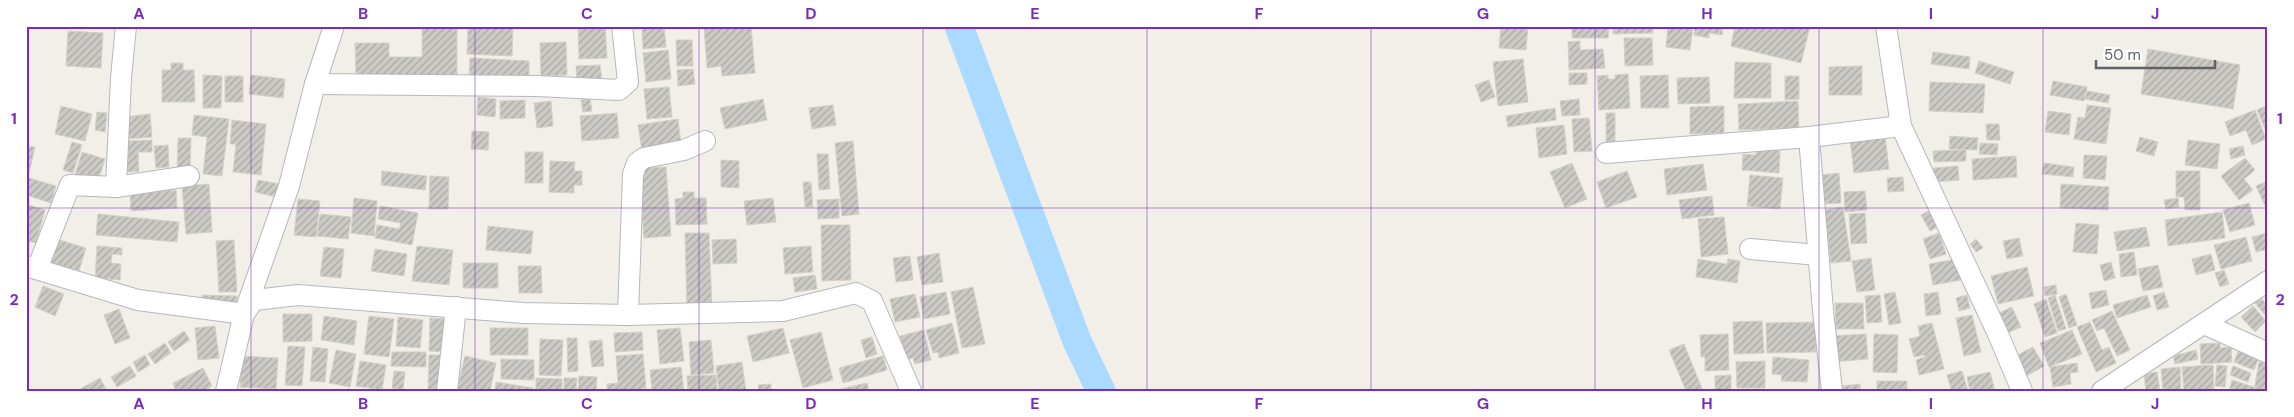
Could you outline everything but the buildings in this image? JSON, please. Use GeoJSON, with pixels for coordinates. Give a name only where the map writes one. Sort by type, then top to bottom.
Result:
{"type":"FeatureCollection","features":[{"type":"Feature","properties":{"kind":"street"},"geometry":{"type":"LineString","coordinates":[[116,187],[121,78],[126,26]]}},
{"type":"Feature","properties":{"kind":"street"},"geometry":{"type":"LineString","coordinates":[[226,391],[244,314],[289,186],[314,84],[334,26]]}},
{"type":"Feature","properties":{"kind":"street"},"geometry":{"type":"LineString","coordinates":[[314,84],[537,86],[619,90],[628,82],[622,26]]}},
{"type":"Feature","properties":{"kind":"street"},"geometry":{"type":"LineString","coordinates":[[1886,26],[1901,126],[1998,334],[2022,391]]}},
{"type":"Feature","properties":{"kind":"street"},"geometry":{"type":"LineString","coordinates":[[1606,153],[1809,137],[1901,126]]}},
{"type":"Feature","properties":{"kind":"street"},"geometry":{"type":"LineString","coordinates":[[1809,137],[1818,255],[1832,391]]}},
{"type":"Feature","properties":{"kind":"street"},"geometry":{"type":"LineString","coordinates":[[628,315],[633,174],[637,163],[644,158],[684,150],[705,140]]}},
{"type":"Feature","properties":{"kind":"street"},"geometry":{"type":"LineString","coordinates":[[188,176],[116,187],[70,185],[32,267],[138,300],[244,314]]}},
{"type":"Feature","properties":{"kind":"street"},"geometry":{"type":"LineString","coordinates":[[1750,248],[1818,255]]}},
{"type":"Feature","properties":{"kind":"street"},"geometry":{"type":"LineString","coordinates":[[2102,391],[2268,281]]}},
{"type":"Feature","properties":{"kind":"street"},"geometry":{"type":"LineString","coordinates":[[244,314],[254,300],[298,295],[523,312],[628,315],[782,311],[856,293],[872,301],[912,391]]}},
{"type":"Feature","properties":{"kind":"street"},"geometry":{"type":"LineString","coordinates":[[447,391],[456,307]]}},
{"type":"Feature","properties":{"kind":"street"},"geometry":{"type":"LineString","coordinates":[[2204,324],[2268,353]]}},
{"type":"Feature","properties":{"kind":"waterway"},"geometry":{"type":"LineString","coordinates":[[959,26],[1077,341],[1101,391]]}}]}
